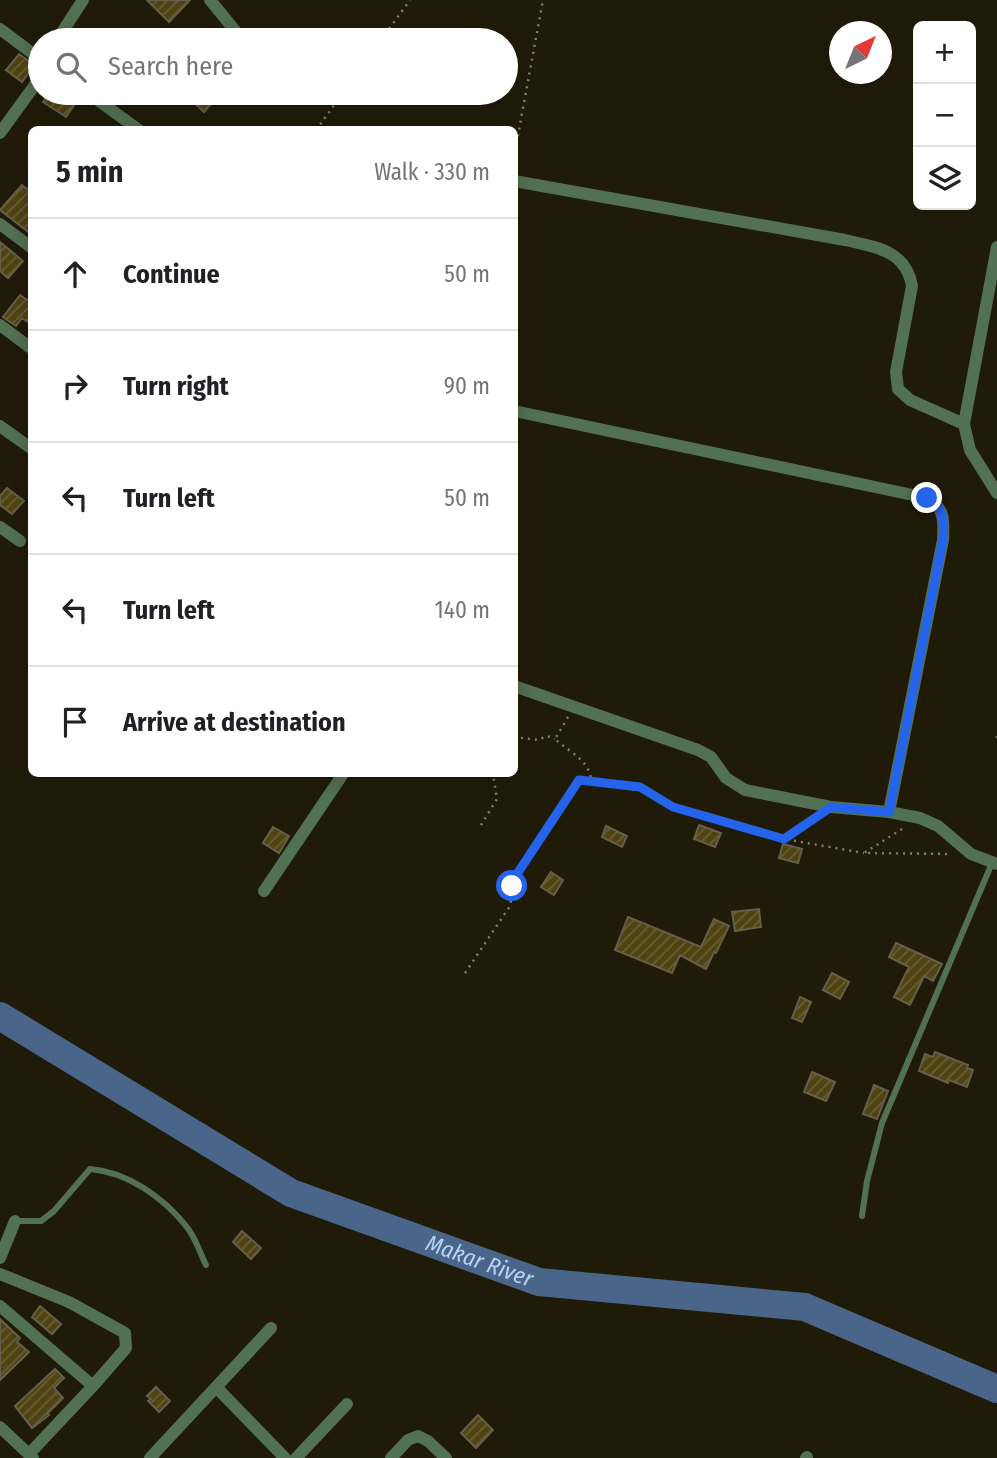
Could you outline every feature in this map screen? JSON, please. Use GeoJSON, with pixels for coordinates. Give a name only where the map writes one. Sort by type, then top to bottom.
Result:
{"type":"FeatureCollection","features":[{"type":"Feature","properties":{"kind":"street"},"geometry":{"type":"LineString","coordinates":[[65,28],[83,0]]}},
{"type":"Feature","properties":{"kind":"street"},"geometry":{"type":"LineString","coordinates":[[211,0],[233,28]]}},
{"type":"Feature","properties":{"kind":"street"},"geometry":{"type":"LineString","coordinates":[[0,29],[28,50]]}},
{"type":"Feature","properties":{"kind":"street"},"geometry":{"type":"LineString","coordinates":[[2,126],[28,93]]}},
{"type":"Feature","properties":{"kind":"street"},"geometry":{"type":"LineString","coordinates":[[105,105],[133,126]]}},
{"type":"Feature","properties":{"kind":"street"},"geometry":{"type":"LineString","coordinates":[[518,182],[845,240],[887,251],[910,272],[912,286],[896,372],[898,389],[918,405],[964,424]]}},
{"type":"Feature","properties":{"kind":"street"},"geometry":{"type":"LineString","coordinates":[[0,225],[28,245]]}},
{"type":"Feature","properties":{"kind":"street"},"geometry":{"type":"LineString","coordinates":[[997,247],[964,424],[970,450],[997,493]]}},
{"type":"Feature","properties":{"kind":"street"},"geometry":{"type":"LineString","coordinates":[[0,325],[28,346]]}},
{"type":"Feature","properties":{"kind":"street"},"geometry":{"type":"LineString","coordinates":[[518,412],[927,498],[939,506],[944,521],[943,540],[889,812]]}},
{"type":"Feature","properties":{"kind":"street"},"geometry":{"type":"LineString","coordinates":[[0,426],[28,446]]}},
{"type":"Feature","properties":{"kind":"street"},"geometry":{"type":"LineString","coordinates":[[0,527],[20,541]]}},
{"type":"Feature","properties":{"kind":"street"},"geometry":{"type":"LineString","coordinates":[[518,688],[698,750],[711,757],[726,778],[745,790],[831,807],[889,812],[920,818],[938,826],[971,854],[995,863]]}},
{"type":"Feature","properties":{"kind":"street"},"geometry":{"type":"LineString","coordinates":[[264,891],[341,777]]}},
{"type":"Feature","properties":{"kind":"street"},"geometry":{"type":"LineString","coordinates":[[0,1258],[15,1221]]}},
{"type":"Feature","properties":{"kind":"street"},"geometry":{"type":"LineString","coordinates":[[0,1274],[69,1302],[125,1333],[126,1348],[31,1456],[0,1427]]}},
{"type":"Feature","properties":{"kind":"street"},"geometry":{"type":"LineString","coordinates":[[0,1306],[93,1386]]}},
{"type":"Feature","properties":{"kind":"street"},"geometry":{"type":"LineString","coordinates":[[150,1458],[271,1328]]}},
{"type":"Feature","properties":{"kind":"street"},"geometry":{"type":"LineString","coordinates":[[216,1387],[285,1458]]}},
{"type":"Feature","properties":{"kind":"street"},"geometry":{"type":"LineString","coordinates":[[296,1458],[347,1404]]}},
{"type":"Feature","properties":{"kind":"street"},"geometry":{"type":"LineString","coordinates":[[391,1458],[408,1440],[418,1436],[428,1441],[446,1458]]}},
{"type":"Feature","properties":{"kind":"lane"},"geometry":{"type":"LineString","coordinates":[[862,1216],[867,1181],[882,1123],[995,863]]}},
{"type":"Feature","properties":{"kind":"lane"},"geometry":{"type":"LineString","coordinates":[[15,1221],[41,1221],[54,1211],[90,1169],[103,1170],[145,1188],[171,1210],[188,1227],[206,1265]]}},
{"type":"Feature","properties":{"kind":"path"},"geometry":{"type":"LineString","coordinates":[[390,28],[410,0]]}},
{"type":"Feature","properties":{"kind":"path"},"geometry":{"type":"LineString","coordinates":[[518,135],[543,0]]}},
{"type":"Feature","properties":{"kind":"path"},"geometry":{"type":"LineString","coordinates":[[319,126],[334,105]]}},
{"type":"Feature","properties":{"kind":"path"},"geometry":{"type":"LineString","coordinates":[[555,739],[572,708]]}},
{"type":"Feature","properties":{"kind":"path"},"geometry":{"type":"LineString","coordinates":[[518,736],[538,740],[547,736],[555,739],[586,764],[591,771],[592,781]]}},
{"type":"Feature","properties":{"kind":"path"},"geometry":{"type":"LineString","coordinates":[[481,825],[497,799],[494,777]]}},
{"type":"Feature","properties":{"kind":"path"},"geometry":{"type":"LineString","coordinates":[[465,974],[510,906],[515,877],[579,780],[640,787],[673,807],[784,839],[864,853],[971,854]]}},
{"type":"Feature","properties":{"kind":"path"},"geometry":{"type":"LineString","coordinates":[[784,839],[831,807]]}},
{"type":"Feature","properties":{"kind":"path"},"geometry":{"type":"LineString","coordinates":[[864,853],[920,818]]}},
{"type":"Feature","properties":{"kind":"building"},"geometry":{"type":"Polygon","coordinates":[[[147,0],[190,0],[169,22],[147,0]]]}},
{"type":"Feature","properties":{"kind":"building"},"geometry":{"type":"Polygon","coordinates":[[[19,54],[28,61],[28,74],[22,82],[6,70],[19,54]]]}},
{"type":"Feature","properties":{"kind":"building"},"geometry":{"type":"Polygon","coordinates":[[[48,105],[74,105],[66,117],[48,105]]]}},
{"type":"Feature","properties":{"kind":"building"},"geometry":{"type":"Polygon","coordinates":[[[197,105],[210,105],[204,112],[197,105]]]}},
{"type":"Feature","properties":{"kind":"building"},"geometry":{"type":"Polygon","coordinates":[[[22,185],[28,190],[28,232],[0,210],[22,185]]]}},
{"type":"Feature","properties":{"kind":"building"},"geometry":{"type":"Polygon","coordinates":[[[0,242],[23,261],[8,278],[0,271],[0,242]]]}},
{"type":"Feature","properties":{"kind":"building"},"geometry":{"type":"Polygon","coordinates":[[[20,295],[28,300],[28,322],[22,318],[16,326],[3,317],[20,295]]]}},
{"type":"Feature","properties":{"kind":"building"},"geometry":{"type":"Polygon","coordinates":[[[7,488],[24,501],[12,514],[0,505],[0,496],[7,488]]]}},
{"type":"Feature","properties":{"kind":"building"},"geometry":{"type":"Polygon","coordinates":[[[699,825],[721,833],[715,847],[694,839],[699,825]]]}},
{"type":"Feature","properties":{"kind":"building"},"geometry":{"type":"Polygon","coordinates":[[[606,826],[627,836],[622,847],[602,837],[606,826]]]}},
{"type":"Feature","properties":{"kind":"building"},"geometry":{"type":"Polygon","coordinates":[[[273,827],[289,836],[279,853],[263,843],[273,827]]]}},
{"type":"Feature","properties":{"kind":"building"},"geometry":{"type":"Polygon","coordinates":[[[783,844],[802,849],[798,863],[779,858],[783,844]]]}},
{"type":"Feature","properties":{"kind":"building"},"geometry":{"type":"Polygon","coordinates":[[[551,872],[563,880],[554,895],[541,887],[551,872]]]}},
{"type":"Feature","properties":{"kind":"building"},"geometry":{"type":"Polygon","coordinates":[[[759,909],[761,927],[735,931],[732,912],[759,909]]]}},
{"type":"Feature","properties":{"kind":"building"},"geometry":{"type":"Polygon","coordinates":[[[628,917],[701,947],[714,919],[729,926],[706,969],[680,955],[672,973],[615,950],[628,917]]]}},
{"type":"Feature","properties":{"kind":"building"},"geometry":{"type":"Polygon","coordinates":[[[896,943],[942,964],[933,981],[924,976],[910,1005],[894,997],[909,967],[889,957],[896,943]]]}},
{"type":"Feature","properties":{"kind":"building"},"geometry":{"type":"Polygon","coordinates":[[[832,973],[849,982],[840,999],[823,990],[832,973]]]}},
{"type":"Feature","properties":{"kind":"building"},"geometry":{"type":"Polygon","coordinates":[[[800,997],[811,1002],[802,1022],[792,1018],[800,997]]]}},
{"type":"Feature","properties":{"kind":"building"},"geometry":{"type":"Polygon","coordinates":[[[935,1052],[968,1065],[967,1068],[973,1070],[967,1087],[949,1080],[948,1083],[919,1071],[925,1054],[933,1057],[935,1052]]]}},
{"type":"Feature","properties":{"kind":"building"},"geometry":{"type":"Polygon","coordinates":[[[812,1072],[835,1082],[826,1101],[804,1092],[812,1072]]]}},
{"type":"Feature","properties":{"kind":"building"},"geometry":{"type":"Polygon","coordinates":[[[874,1085],[888,1091],[877,1119],[863,1114],[874,1085]]]}},
{"type":"Feature","properties":{"kind":"building"},"geometry":{"type":"Polygon","coordinates":[[[242,1231],[261,1248],[251,1259],[233,1242],[242,1231]]]}},
{"type":"Feature","properties":{"kind":"building"},"geometry":{"type":"Polygon","coordinates":[[[40,1306],[61,1324],[52,1334],[32,1317],[40,1306]]]}},
{"type":"Feature","properties":{"kind":"building"},"geometry":{"type":"Polygon","coordinates":[[[0,1319],[20,1338],[17,1342],[29,1352],[0,1380],[0,1319]]]}},
{"type":"Feature","properties":{"kind":"building"},"geometry":{"type":"Polygon","coordinates":[[[55,1369],[64,1378],[54,1388],[63,1398],[47,1414],[49,1415],[32,1428],[15,1406],[55,1369]]]}},
{"type":"Feature","properties":{"kind":"building"},"geometry":{"type":"Polygon","coordinates":[[[156,1387],[170,1401],[159,1412],[148,1401],[151,1399],[147,1396],[156,1387]]]}},
{"type":"Feature","properties":{"kind":"building"},"geometry":{"type":"Polygon","coordinates":[[[478,1415],[493,1430],[476,1448],[461,1433],[478,1415]]]}},
{"type":"Feature","properties":{"kind":"waterway","name":"Makar River"},"geometry":{"type":"LineString","coordinates":[[0,1016],[291,1193],[539,1282],[805,1307],[997,1389]]}},
{"type":"Feature","properties":{"kind":"route"},"geometry":{"type":"LineString","coordinates":[[512,886],[515,877],[579,780],[640,787],[673,807],[784,839],[831,807],[889,812],[943,540],[942,512],[939,506],[927,498]]}}]}
